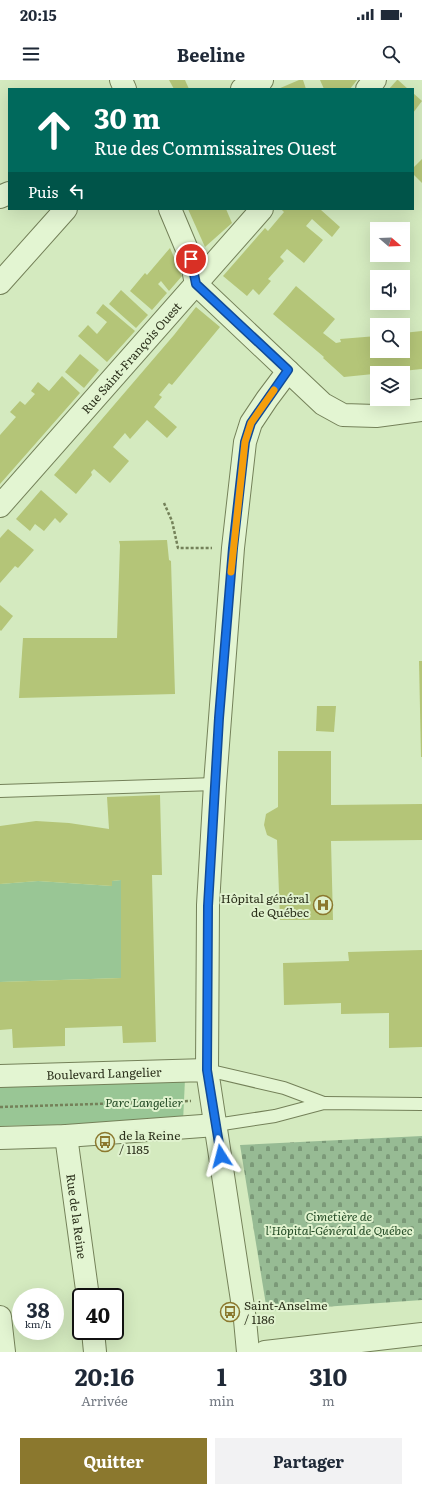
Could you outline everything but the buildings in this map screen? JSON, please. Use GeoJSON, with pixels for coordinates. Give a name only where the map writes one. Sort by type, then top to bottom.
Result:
{"type":"FeatureCollection","features":[{"type":"Feature","properties":{"kind":"street"},"geometry":{"type":"LineString","coordinates":[[244,88],[262,80]]}},
{"type":"Feature","properties":{"kind":"street"},"geometry":{"type":"LineString","coordinates":[[368,88],[375,80]]}},
{"type":"Feature","properties":{"kind":"street"},"geometry":{"type":"LineString","coordinates":[[0,283],[65,210]]}},
{"type":"Feature","properties":{"kind":"street"},"geometry":{"type":"LineString","coordinates":[[170,210],[191,259],[196,284],[322,404],[343,415],[376,416],[422,410]]}},
{"type":"Feature","properties":{"kind":"street","name":"Rue Saint-François Ouest"},"geometry":{"type":"LineString","coordinates":[[0,506],[261,210]]}},
{"type":"Feature","properties":{"kind":"street"},"geometry":{"type":"LineString","coordinates":[[248,1352],[246,1320],[207,1070],[208,906],[215,784],[233,548],[245,442],[251,423],[288,370]]}},
{"type":"Feature","properties":{"kind":"street","name":"Boulevard Langelier"},"geometry":{"type":"LineString","coordinates":[[0,1076],[207,1070]]}},
{"type":"Feature","properties":{"kind":"street"},"geometry":{"type":"LineString","coordinates":[[0,1138],[66,1136],[216,1125]]}},
{"type":"Feature","properties":{"kind":"street","name":"Rue de la Reine"},"geometry":{"type":"LineString","coordinates":[[66,1136],[87,1288]]}},
{"type":"Feature","properties":{"kind":"street"},"geometry":{"type":"LineString","coordinates":[[0,1318],[4,1352]]}},
{"type":"Feature","properties":{"kind":"street"},"geometry":{"type":"LineString","coordinates":[[265,1352],[422,1334]]}},
{"type":"Feature","properties":{"kind":"street"},"geometry":{"type":"LineString","coordinates":[[93,1340],[95,1352]]}},
{"type":"Feature","properties":{"kind":"lane"},"geometry":{"type":"LineString","coordinates":[[0,791],[215,784]]}},
{"type":"Feature","properties":{"kind":"lane"},"geometry":{"type":"LineString","coordinates":[[207,1070],[284,1088],[324,1103]]}},
{"type":"Feature","properties":{"kind":"lane"},"geometry":{"type":"LineString","coordinates":[[216,1125],[275,1116],[324,1103],[422,1104]]}},
{"type":"Feature","properties":{"kind":"path"},"geometry":{"type":"LineString","coordinates":[[164,503],[172,521],[178,548],[233,548]]}},
{"type":"Feature","properties":{"kind":"path"},"geometry":{"type":"LineString","coordinates":[[0,1107],[211,1100]]}},
{"type":"Feature","properties":{"kind":"green space"},"geometry":{"type":"Polygon","coordinates":[[[121,880],[121,978],[0,982],[0,884],[38,881],[112,886],[112,881],[121,880]]]}},
{"type":"Feature","properties":{"kind":"green space","name":"Parc Langelier"},"geometry":{"type":"Polygon","coordinates":[[[185,1079],[183,1122],[0,1126],[0,1085],[185,1079]]]}},
{"type":"Feature","properties":{"kind":"green space","name":"Cimetière de l'Hôpital-Général de Québec"},"geometry":{"type":"Polygon","coordinates":[[[422,1136],[422,1300],[267,1311],[240,1145],[422,1136]]]}},
{"type":"Feature","properties":{"kind":"slow traffic"},"geometry":{"type":"LineString","coordinates":[[231,572],[245,442],[251,423],[274,390]]}},
{"type":"Feature","properties":{"kind":"place","name":"Hôpital général de Québec"},"geometry":{"type":"Point","coordinates":[323,905]}},
{"type":"Feature","properties":{"kind":"place","name":"de la Reine / 1185"},"geometry":{"type":"Point","coordinates":[105,1142]}},
{"type":"Feature","properties":{"kind":"place","name":"Saint-Anselme / 1186"},"geometry":{"type":"Point","coordinates":[230,1312]}},
{"type":"Feature","properties":{"kind":"route"},"geometry":{"type":"LineString","coordinates":[[191,259],[196,284],[288,370],[251,423],[245,442],[233,548],[219,718],[208,906],[207,1070],[221,1156]]}}]}
